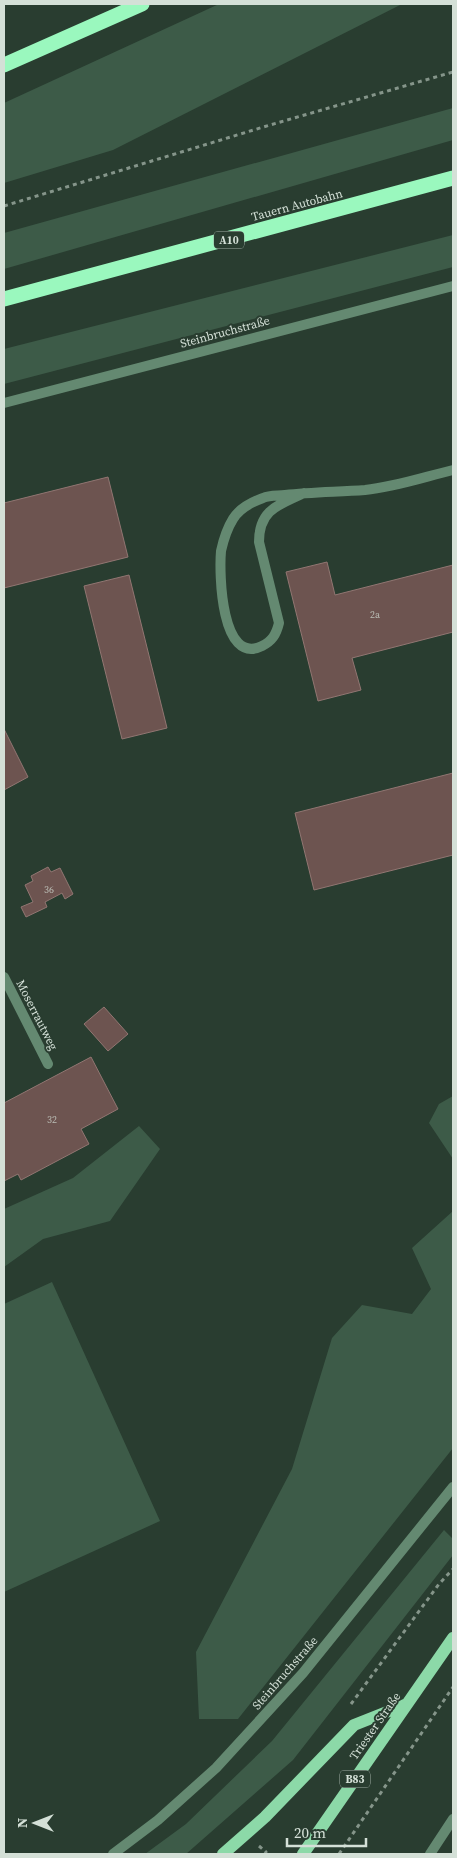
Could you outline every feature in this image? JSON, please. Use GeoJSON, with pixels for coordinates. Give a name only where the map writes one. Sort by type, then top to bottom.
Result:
{"type":"FeatureCollection","features":[{"type":"Feature","properties":{"kind":"highway"},"geometry":{"type":"LineString","coordinates":[[4,65],[142,4]]}},
{"type":"Feature","properties":{"kind":"highway","name":"Tauern Autobahn"},"geometry":{"type":"LineString","coordinates":[[4,299],[453,178]]}},
{"type":"Feature","properties":{"kind":"main road","name":"Triester Straße"},"geometry":{"type":"LineString","coordinates":[[303,1854],[453,1638]]}},
{"type":"Feature","properties":{"kind":"main road"},"geometry":{"type":"LineString","coordinates":[[223,1854],[265,1817],[354,1725],[407,1704]]}},
{"type":"Feature","properties":{"kind":"street","name":"Steinbruchstraße"},"geometry":{"type":"LineString","coordinates":[[4,403],[453,286]]}},
{"type":"Feature","properties":{"kind":"street"},"geometry":{"type":"LineString","coordinates":[[304,493],[274,507],[264,518],[259,529],[259,542],[279,623],[276,635],[268,643],[256,649],[246,648],[236,642],[229,630],[223,602],[220,573],[222,549],[227,534],[233,519],[246,506],[265,497],[304,493],[365,490],[393,486],[453,470]]}},
{"type":"Feature","properties":{"kind":"street","name":"Moserrautweg"},"geometry":{"type":"LineString","coordinates":[[4,977],[48,1064]]}},
{"type":"Feature","properties":{"kind":"street","name":"Steinbruchstraße"},"geometry":{"type":"LineString","coordinates":[[113,1854],[158,1820],[216,1768],[297,1680],[453,1487]]}},
{"type":"Feature","properties":{"kind":"street"},"geometry":{"type":"LineString","coordinates":[[430,1854],[453,1819]]}},
{"type":"Feature","properties":{"kind":"path"},"geometry":{"type":"LineString","coordinates":[[4,206],[270,124],[453,72]]}},
{"type":"Feature","properties":{"kind":"path"},"geometry":{"type":"LineString","coordinates":[[350,1705],[439,1584],[453,1569]]}},
{"type":"Feature","properties":{"kind":"path"},"geometry":{"type":"LineString","coordinates":[[339,1854],[453,1686]]}},
{"type":"Feature","properties":{"kind":"green space"},"geometry":{"type":"Polygon","coordinates":[[[219,4],[402,4],[113,150],[4,183],[4,103],[219,4]]]}},
{"type":"Feature","properties":{"kind":"green space"},"geometry":{"type":"Polygon","coordinates":[[[453,108],[453,140],[4,269],[4,233],[453,108]]]}},
{"type":"Feature","properties":{"kind":"green space"},"geometry":{"type":"Polygon","coordinates":[[[453,235],[453,267],[4,384],[4,349],[453,235]]]}},
{"type":"Feature","properties":{"kind":"green space"},"geometry":{"type":"Polygon","coordinates":[[[453,1096],[453,1159],[429,1123],[439,1104],[453,1096]]]}},
{"type":"Feature","properties":{"kind":"green space"},"geometry":{"type":"Polygon","coordinates":[[[139,1126],[160,1149],[110,1221],[43,1239],[4,1267],[4,1209],[73,1178],[139,1126]]]}},
{"type":"Feature","properties":{"kind":"green space"},"geometry":{"type":"Polygon","coordinates":[[[453,1211],[453,1448],[238,1719],[199,1719],[196,1652],[292,1469],[332,1338],[362,1305],[412,1314],[431,1289],[412,1248],[453,1211]]]}},
{"type":"Feature","properties":{"kind":"green space"},"geometry":{"type":"Polygon","coordinates":[[[52,1282],[160,1521],[4,1592],[4,1304],[52,1282]]]}},
{"type":"Feature","properties":{"kind":"green space"},"geometry":{"type":"Polygon","coordinates":[[[444,1530],[453,1539],[453,1555],[293,1760],[186,1854],[145,1854],[186,1824],[272,1741],[444,1530]]]}},
{"type":"Feature","properties":{"kind":"building"},"geometry":{"type":"Polygon","coordinates":[[[108,477],[128,557],[4,588],[4,503],[108,477]]]}},
{"type":"Feature","properties":{"kind":"building"},"geometry":{"type":"Polygon","coordinates":[[[327,562],[335,595],[453,565],[453,632],[352,658],[361,690],[318,701],[286,572],[327,562]]]}},
{"type":"Feature","properties":{"kind":"building"},"geometry":{"type":"Polygon","coordinates":[[[129,575],[167,728],[122,739],[84,586],[129,575]]]}},
{"type":"Feature","properties":{"kind":"building"},"geometry":{"type":"Polygon","coordinates":[[[4,729],[28,777],[4,790],[4,729]]]}},
{"type":"Feature","properties":{"kind":"building"},"geometry":{"type":"Polygon","coordinates":[[[453,773],[453,855],[314,890],[295,813],[453,773]]]}},
{"type":"Feature","properties":{"kind":"building"},"geometry":{"type":"Polygon","coordinates":[[[48,867],[51,872],[60,868],[73,894],[65,899],[62,893],[45,902],[47,907],[26,917],[21,907],[33,902],[25,885],[33,881],[31,876],[48,867]]]}},
{"type":"Feature","properties":{"kind":"building"},"geometry":{"type":"Polygon","coordinates":[[[104,1007],[128,1034],[108,1051],[84,1024],[104,1007]]]}},
{"type":"Feature","properties":{"kind":"building"},"geometry":{"type":"Polygon","coordinates":[[[91,1057],[118,1109],[81,1129],[89,1144],[21,1180],[18,1174],[4,1181],[4,1103],[91,1057]]]}}]}
